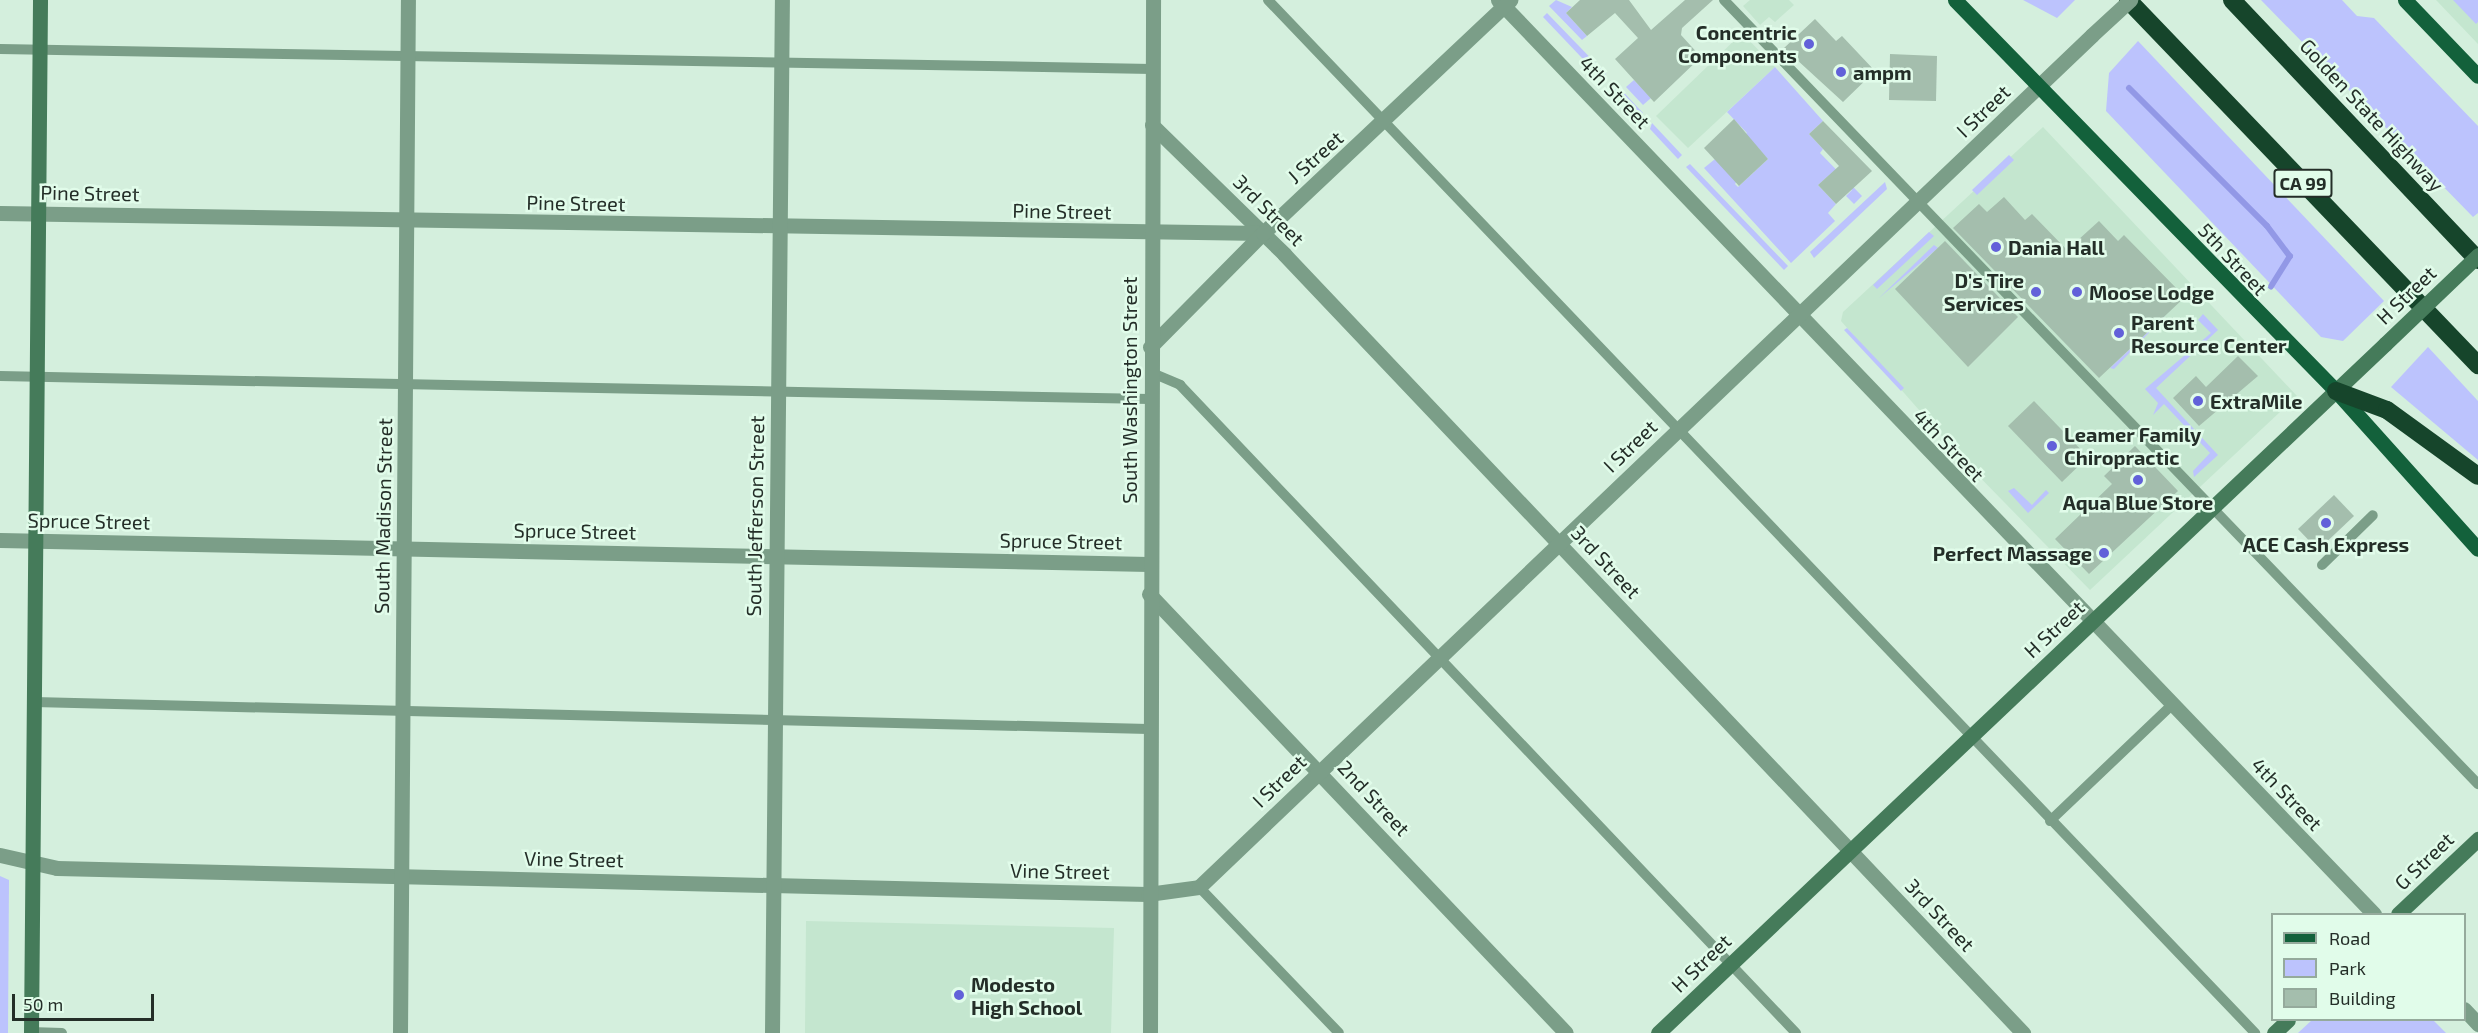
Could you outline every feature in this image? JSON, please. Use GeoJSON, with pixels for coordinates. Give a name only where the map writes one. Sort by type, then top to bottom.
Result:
{"type":"FeatureCollection","features":[{"type":"Feature","properties":{"kind":"highway","name":"CA 99"},"geometry":{"type":"LineString","coordinates":[[2129,0],[2478,365]]}},
{"type":"Feature","properties":{"kind":"highway","name":"Golden State Highway"},"geometry":{"type":"LineString","coordinates":[[2232,0],[2478,260]]}},
{"type":"Feature","properties":{"kind":"highway"},"geometry":{"type":"LineString","coordinates":[[2336,391],[2387,411],[2478,476]]}},
{"type":"Feature","properties":{"kind":"main road"},"geometry":{"type":"LineString","coordinates":[[30,1033],[40,0]]}},
{"type":"Feature","properties":{"kind":"main road","name":"5th Street"},"geometry":{"type":"LineString","coordinates":[[1955,0],[2336,391],[2478,549]]}},
{"type":"Feature","properties":{"kind":"main road"},"geometry":{"type":"LineString","coordinates":[[2405,0],[2478,76]]}},
{"type":"Feature","properties":{"kind":"main road","name":"H Street"},"geometry":{"type":"LineString","coordinates":[[1658,1033],[2478,255]]}},
{"type":"Feature","properties":{"kind":"main road","name":"G Street"},"geometry":{"type":"LineString","coordinates":[[2400,913],[2478,839]]}},
{"type":"Feature","properties":{"kind":"main road"},"geometry":{"type":"LineString","coordinates":[[2274,1033],[2287,1021]]}},
{"type":"Feature","properties":{"kind":"street","name":"South Madison Street"},"geometry":{"type":"LineString","coordinates":[[400,1033],[399,876],[408,0]]}},
{"type":"Feature","properties":{"kind":"street","name":"South Jefferson Street"},"geometry":{"type":"LineString","coordinates":[[772,1033],[782,0]]}},
{"type":"Feature","properties":{"kind":"street","name":"South Washington Street"},"geometry":{"type":"LineString","coordinates":[[1150,1033],[1148,894],[1153,0]]}},
{"type":"Feature","properties":{"kind":"street","name":"I Street"},"geometry":{"type":"LineString","coordinates":[[1199,887],[1437,656],[1559,544],[1795,315],[2129,0]]}},
{"type":"Feature","properties":{"kind":"street","name":"J Street"},"geometry":{"type":"LineString","coordinates":[[1150,347],[1263,232],[1384,122],[1504,2]]}},
{"type":"Feature","properties":{"kind":"street","name":"4th Street"},"geometry":{"type":"LineString","coordinates":[[1504,2],[1795,315],[2372,913]]}},
{"type":"Feature","properties":{"kind":"street","name":"3rd Street"},"geometry":{"type":"LineString","coordinates":[[1152,125],[1263,232],[2023,1033]]}},
{"type":"Feature","properties":{"kind":"street","name":"Pine Street"},"geometry":{"type":"LineString","coordinates":[[0,213],[1151,234],[1263,232]]}},
{"type":"Feature","properties":{"kind":"street","name":"Spruce Street"},"geometry":{"type":"LineString","coordinates":[[0,540],[1149,564]]}},
{"type":"Feature","properties":{"kind":"street","name":"2nd Street"},"geometry":{"type":"LineString","coordinates":[[1149,594],[1320,770],[1566,1033]]}},
{"type":"Feature","properties":{"kind":"street","name":"Vine Street"},"geometry":{"type":"LineString","coordinates":[[0,855],[57,868],[1148,894]]}},
{"type":"Feature","properties":{"kind":"street"},"geometry":{"type":"LineString","coordinates":[[1148,894],[1199,887]]}},
{"type":"Feature","properties":{"kind":"street"},"geometry":{"type":"LineString","coordinates":[[2466,1012],[2478,1024]]}},
{"type":"Feature","properties":{"kind":"lane"},"geometry":{"type":"LineString","coordinates":[[1268,0],[1969,738],[2255,1033]]}},
{"type":"Feature","properties":{"kind":"lane"},"geometry":{"type":"LineString","coordinates":[[1724,0],[2478,784]]}},
{"type":"Feature","properties":{"kind":"lane"},"geometry":{"type":"LineString","coordinates":[[0,49],[1152,69]]}},
{"type":"Feature","properties":{"kind":"lane"},"geometry":{"type":"LineString","coordinates":[[1150,372],[1180,385],[1796,1033]]}},
{"type":"Feature","properties":{"kind":"lane"},"geometry":{"type":"LineString","coordinates":[[0,376],[405,382],[1150,399]]}},
{"type":"Feature","properties":{"kind":"lane"},"geometry":{"type":"LineString","coordinates":[[2322,565],[2373,515]]}},
{"type":"Feature","properties":{"kind":"lane"},"geometry":{"type":"LineString","coordinates":[[33,702],[402,713],[1149,729]]}},
{"type":"Feature","properties":{"kind":"lane"},"geometry":{"type":"LineString","coordinates":[[2050,821],[2172,705]]}},
{"type":"Feature","properties":{"kind":"lane"},"geometry":{"type":"LineString","coordinates":[[1199,887],[1340,1033]]}},
{"type":"Feature","properties":{"kind":"lane"},"geometry":{"type":"LineString","coordinates":[[30,1033],[63,1033]]}},
{"type":"Feature","properties":{"kind":"shaded area"},"geometry":{"type":"Polygon","coordinates":[[[1750,0],[1789,0],[1794,5],[1775,22],[1769,17],[1760,25],[1743,6],[1750,0]]]}},
{"type":"Feature","properties":{"kind":"shaded area"},"geometry":{"type":"Polygon","coordinates":[[[2436,0],[2478,0],[2478,44],[2436,0]]]}},
{"type":"Feature","properties":{"kind":"shaded area"},"geometry":{"type":"Polygon","coordinates":[[[1742,33],[1775,67],[1688,148],[1656,116],[1742,33]]]}},
{"type":"Feature","properties":{"kind":"shaded area"},"geometry":{"type":"Polygon","coordinates":[[[2043,127],[2297,396],[2090,590],[1962,459],[1841,321],[1843,312],[2043,127]]]}},
{"type":"Feature","properties":{"kind":"shaded area","name":"Modesto High School"},"geometry":{"type":"Polygon","coordinates":[[[806,921],[1114,928],[1111,1033],[805,1033],[806,921]]]}},
{"type":"Feature","properties":{"kind":"green space"},"geometry":{"type":"Polygon","coordinates":[[[1556,0],[1572,7],[1566,13],[1587,36],[1582,40],[1549,6],[1556,0]]]}},
{"type":"Feature","properties":{"kind":"green space"},"geometry":{"type":"Polygon","coordinates":[[[2023,0],[2075,0],[2057,18],[2023,0]]]}},
{"type":"Feature","properties":{"kind":"green space"},"geometry":{"type":"Polygon","coordinates":[[[2261,0],[2342,0],[2357,16],[2374,18],[2478,126],[2478,213],[2473,217],[2261,0]]]}},
{"type":"Feature","properties":{"kind":"green space"},"geometry":{"type":"Polygon","coordinates":[[[2453,0],[2478,0],[2478,22],[2476,24],[2453,0]]]}},
{"type":"Feature","properties":{"kind":"green space"},"geometry":{"type":"Polygon","coordinates":[[[1547,13],[1606,74],[1601,78],[1543,17],[1547,13]]]}},
{"type":"Feature","properties":{"kind":"green space"},"geometry":{"type":"Polygon","coordinates":[[[2138,41],[2384,301],[2343,341],[2321,337],[2106,111],[2109,73],[2138,41]]]}},
{"type":"Feature","properties":{"kind":"green space"},"geometry":{"type":"Polygon","coordinates":[[[1775,67],[1823,121],[1809,134],[1823,149],[1820,153],[1862,196],[1854,204],[1846,196],[1852,190],[1834,171],[1818,185],[1836,204],[1828,213],[1835,221],[1791,263],[1704,168],[1747,133],[1727,112],[1775,67]],[[1757,147],[1735,184],[1738,187],[1768,159],[1757,147]]]}},
{"type":"Feature","properties":{"kind":"green space"},"geometry":{"type":"Polygon","coordinates":[[[1634,80],[1651,98],[1643,105],[1626,87],[1634,80]]]}},
{"type":"Feature","properties":{"kind":"green space"},"geometry":{"type":"Polygon","coordinates":[[[1614,82],[1643,113],[1638,117],[1609,87],[1614,82]]]}},
{"type":"Feature","properties":{"kind":"green space"},"geometry":{"type":"Polygon","coordinates":[[[1652,123],[1682,155],[1678,159],[1650,129],[1652,123]]]}},
{"type":"Feature","properties":{"kind":"green space"},"geometry":{"type":"Polygon","coordinates":[[[2009,155],[2014,160],[1977,195],[1972,190],[2009,155]]]}},
{"type":"Feature","properties":{"kind":"green space"},"geometry":{"type":"Polygon","coordinates":[[[1690,164],[1788,266],[1784,270],[1686,167],[1690,164]]]}},
{"type":"Feature","properties":{"kind":"green space"},"geometry":{"type":"Polygon","coordinates":[[[1885,182],[1887,189],[1814,258],[1810,252],[1885,182]]]}},
{"type":"Feature","properties":{"kind":"green space"},"geometry":{"type":"Polygon","coordinates":[[[1929,232],[1934,236],[1877,289],[1873,285],[1929,232]]]}},
{"type":"Feature","properties":{"kind":"green space"},"geometry":{"type":"Polygon","coordinates":[[[1934,245],[1938,248],[1879,298],[1934,245]]]}},
{"type":"Feature","properties":{"kind":"green space"},"geometry":{"type":"Polygon","coordinates":[[[2203,314],[2218,330],[2156,388],[2218,455],[2194,477],[2193,471],[2210,453],[2164,404],[2153,415],[2158,403],[2145,389],[2211,333],[2198,320],[2203,314]]]}},
{"type":"Feature","properties":{"kind":"green space"},"geometry":{"type":"Polygon","coordinates":[[[2166,315],[2114,369],[2110,368],[2166,315]]]}},
{"type":"Feature","properties":{"kind":"green space"},"geometry":{"type":"Polygon","coordinates":[[[1847,328],[1904,388],[1901,391],[1844,330],[1847,328]]]}},
{"type":"Feature","properties":{"kind":"green space"},"geometry":{"type":"Polygon","coordinates":[[[2428,347],[2478,401],[2478,460],[2391,387],[2428,347]]]}},
{"type":"Feature","properties":{"kind":"green space"},"geometry":{"type":"Polygon","coordinates":[[[2014,488],[2032,505],[2046,490],[2049,493],[2028,513],[2008,491],[2014,488]]]}},
{"type":"Feature","properties":{"kind":"green space"},"geometry":{"type":"Polygon","coordinates":[[[0,876],[9,880],[8,1033],[0,1033],[0,876]]]}},
{"type":"Feature","properties":{"kind":"green space"},"geometry":{"type":"Polygon","coordinates":[[[2311,1021],[2434,1021],[2446,1033],[2298,1033],[2311,1021]]]}},
{"type":"Feature","properties":{"kind":"building"},"geometry":{"type":"Polygon","coordinates":[[[1580,0],[1629,0],[1651,30],[1685,0],[1713,0],[1682,28],[1681,35],[1701,57],[1654,102],[1615,59],[1638,38],[1615,13],[1587,36],[1566,13],[1580,0]]]}},
{"type":"Feature","properties":{"kind":"building","name":"ampm"},"geometry":{"type":"Polygon","coordinates":[[[1815,19],[1836,41],[1842,36],[1875,71],[1843,102],[1784,48],[1815,19]]]}},
{"type":"Feature","properties":{"kind":"building"},"geometry":{"type":"Polygon","coordinates":[[[1890,54],[1937,56],[1936,101],[1889,100],[1890,54]]]}},
{"type":"Feature","properties":{"kind":"building"},"geometry":{"type":"Polygon","coordinates":[[[1734,119],[1768,159],[1739,186],[1704,148],[1734,119]]]}},
{"type":"Feature","properties":{"kind":"building"},"geometry":{"type":"Polygon","coordinates":[[[1823,121],[1872,171],[1836,204],[1818,185],[1839,166],[1809,134],[1823,121]]]}},
{"type":"Feature","properties":{"kind":"building"},"geometry":{"type":"Polygon","coordinates":[[[2004,197],[2025,220],[2032,214],[2067,250],[2099,221],[2118,241],[2124,235],[2185,297],[2099,378],[1953,228],[1979,204],[1987,212],[2004,197]]]}},
{"type":"Feature","properties":{"kind":"building"},"geometry":{"type":"Polygon","coordinates":[[[1945,241],[2018,317],[1968,367],[1895,289],[1945,241]]]}},
{"type":"Feature","properties":{"kind":"building"},"geometry":{"type":"Polygon","coordinates":[[[2238,356],[2258,376],[2199,426],[2173,398],[2196,376],[2206,387],[2238,356]]]}},
{"type":"Feature","properties":{"kind":"building","name":"Leamer Family Chiropractic"},"geometry":{"type":"Polygon","coordinates":[[[2034,401],[2088,457],[2062,482],[2008,426],[2034,401]]]}},
{"type":"Feature","properties":{"kind":"building"},"geometry":{"type":"Polygon","coordinates":[[[2135,446],[2178,491],[2089,574],[2055,539],[2112,484],[2104,476],[2135,446]]]}},
{"type":"Feature","properties":{"kind":"building","name":"ACE Cash Express"},"geometry":{"type":"Polygon","coordinates":[[[2334,495],[2354,516],[2318,550],[2298,529],[2334,495]]]}},
{"type":"Feature","properties":{"kind":"waterway"},"geometry":{"type":"LineString","coordinates":[[2129,88],[2267,226],[2290,256],[2271,287]]}},
{"type":"Feature","properties":{"kind":"place","name":"Concentric Components"},"geometry":{"type":"Point","coordinates":[1809,44]}},
{"type":"Feature","properties":{"kind":"place","name":"ampm"},"geometry":{"type":"Point","coordinates":[1841,72]}},
{"type":"Feature","properties":{"kind":"place","name":"Dania Hall"},"geometry":{"type":"Point","coordinates":[1996,247]}},
{"type":"Feature","properties":{"kind":"place","name":"D's Tire Services"},"geometry":{"type":"Point","coordinates":[2036,292]}},
{"type":"Feature","properties":{"kind":"place","name":"Moose Lodge"},"geometry":{"type":"Point","coordinates":[2077,292]}},
{"type":"Feature","properties":{"kind":"place","name":"Parent Resource Center"},"geometry":{"type":"Point","coordinates":[2119,333]}},
{"type":"Feature","properties":{"kind":"place","name":"ExtraMile"},"geometry":{"type":"Point","coordinates":[2198,401]}},
{"type":"Feature","properties":{"kind":"place","name":"Leamer Family Chiropractic"},"geometry":{"type":"Point","coordinates":[2052,446]}},
{"type":"Feature","properties":{"kind":"place","name":"Aqua Blue Store"},"geometry":{"type":"Point","coordinates":[2138,480]}},
{"type":"Feature","properties":{"kind":"place","name":"ACE Cash Express"},"geometry":{"type":"Point","coordinates":[2326,523]}},
{"type":"Feature","properties":{"kind":"place","name":"Perfect Massage"},"geometry":{"type":"Point","coordinates":[2104,553]}},
{"type":"Feature","properties":{"kind":"place","name":"Modesto High School"},"geometry":{"type":"Point","coordinates":[959,995]}}]}
